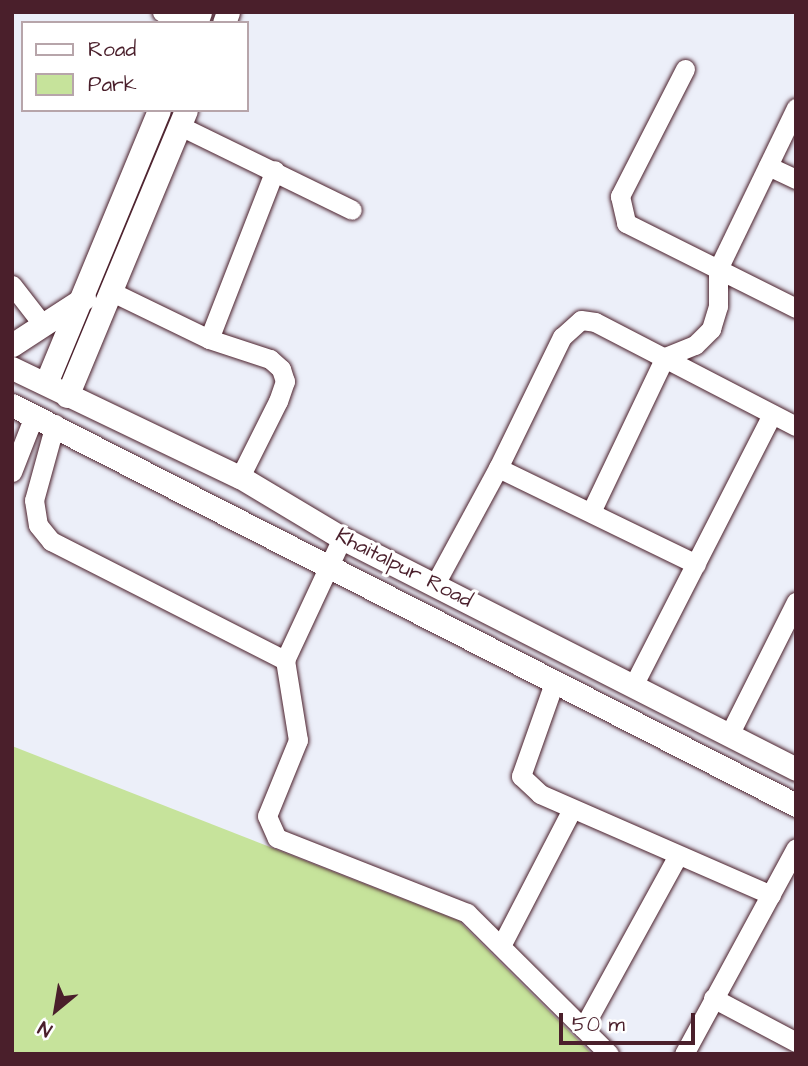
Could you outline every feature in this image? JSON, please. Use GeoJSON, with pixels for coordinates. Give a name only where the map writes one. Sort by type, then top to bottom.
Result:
{"type":"FeatureCollection","features":[{"type":"Feature","properties":{"kind":"street"},"geometry":{"type":"LineString","coordinates":[[162,12],[184,21]]}},
{"type":"Feature","properties":{"kind":"street"},"geometry":{"type":"LineString","coordinates":[[685,69],[620,197],[626,223],[796,308]]}},
{"type":"Feature","properties":{"kind":"street"},"geometry":{"type":"LineString","coordinates":[[591,512],[665,357],[695,345],[712,329],[718,306],[718,269],[796,108]]}},
{"type":"Feature","properties":{"kind":"street"},"geometry":{"type":"LineString","coordinates":[[46,383],[84,298],[158,112]]}},
{"type":"Feature","properties":{"kind":"street"},"geometry":{"type":"LineString","coordinates":[[67,396],[183,118],[352,210]]}},
{"type":"Feature","properties":{"kind":"street"},"geometry":{"type":"LineString","coordinates":[[768,166],[796,179]]}},
{"type":"Feature","properties":{"kind":"street"},"geometry":{"type":"LineString","coordinates":[[209,339],[275,170]]}},
{"type":"Feature","properties":{"kind":"street"},"geometry":{"type":"LineString","coordinates":[[12,285],[43,325]]}},
{"type":"Feature","properties":{"kind":"street"},"geometry":{"type":"LineString","coordinates":[[110,291],[209,339],[270,359],[281,369],[285,381],[240,477]]}},
{"type":"Feature","properties":{"kind":"street"},"geometry":{"type":"LineString","coordinates":[[12,345],[84,298]]}},
{"type":"Feature","properties":{"kind":"street"},"geometry":{"type":"LineString","coordinates":[[435,584],[498,468],[562,337],[581,320],[595,322],[796,426]]}},
{"type":"Feature","properties":{"kind":"street","name":"Khaitalpur Road"},"geometry":{"type":"LineString","coordinates":[[12,368],[240,477],[342,538],[634,684],[796,769]]}},
{"type":"Feature","properties":{"kind":"street","name":"Khaitalpur Road"},"geometry":{"type":"LineString","coordinates":[[12,405],[330,564],[796,804]]}},
{"type":"Feature","properties":{"kind":"street"},"geometry":{"type":"LineString","coordinates":[[634,684],[772,414]]}},
{"type":"Feature","properties":{"kind":"street"},"geometry":{"type":"LineString","coordinates":[[12,472],[45,420]]}},
{"type":"Feature","properties":{"kind":"street"},"geometry":{"type":"LineString","coordinates":[[45,420],[34,500],[38,525],[51,541],[285,660]]}},
{"type":"Feature","properties":{"kind":"street"},"geometry":{"type":"LineString","coordinates":[[498,468],[696,564]]}},
{"type":"Feature","properties":{"kind":"street"},"geometry":{"type":"LineString","coordinates":[[342,538],[285,660],[298,740],[267,816],[277,838],[467,913],[609,1054]]}},
{"type":"Feature","properties":{"kind":"street"},"geometry":{"type":"LineString","coordinates":[[729,735],[796,602]]}},
{"type":"Feature","properties":{"kind":"street"},"geometry":{"type":"LineString","coordinates":[[555,680],[521,776],[540,794],[771,895]]}},
{"type":"Feature","properties":{"kind":"street"},"geometry":{"type":"LineString","coordinates":[[501,946],[572,808]]}},
{"type":"Feature","properties":{"kind":"street"},"geometry":{"type":"LineString","coordinates":[[684,1054],[796,848]]}},
{"type":"Feature","properties":{"kind":"street"},"geometry":{"type":"LineString","coordinates":[[583,1028],[678,855]]}},
{"type":"Feature","properties":{"kind":"street"},"geometry":{"type":"LineString","coordinates":[[713,998],[796,1042]]}},
{"type":"Feature","properties":{"kind":"green space"},"geometry":{"type":"Polygon","coordinates":[[[12,746],[459,921],[592,1054],[12,1054],[12,746]]]}}]}
